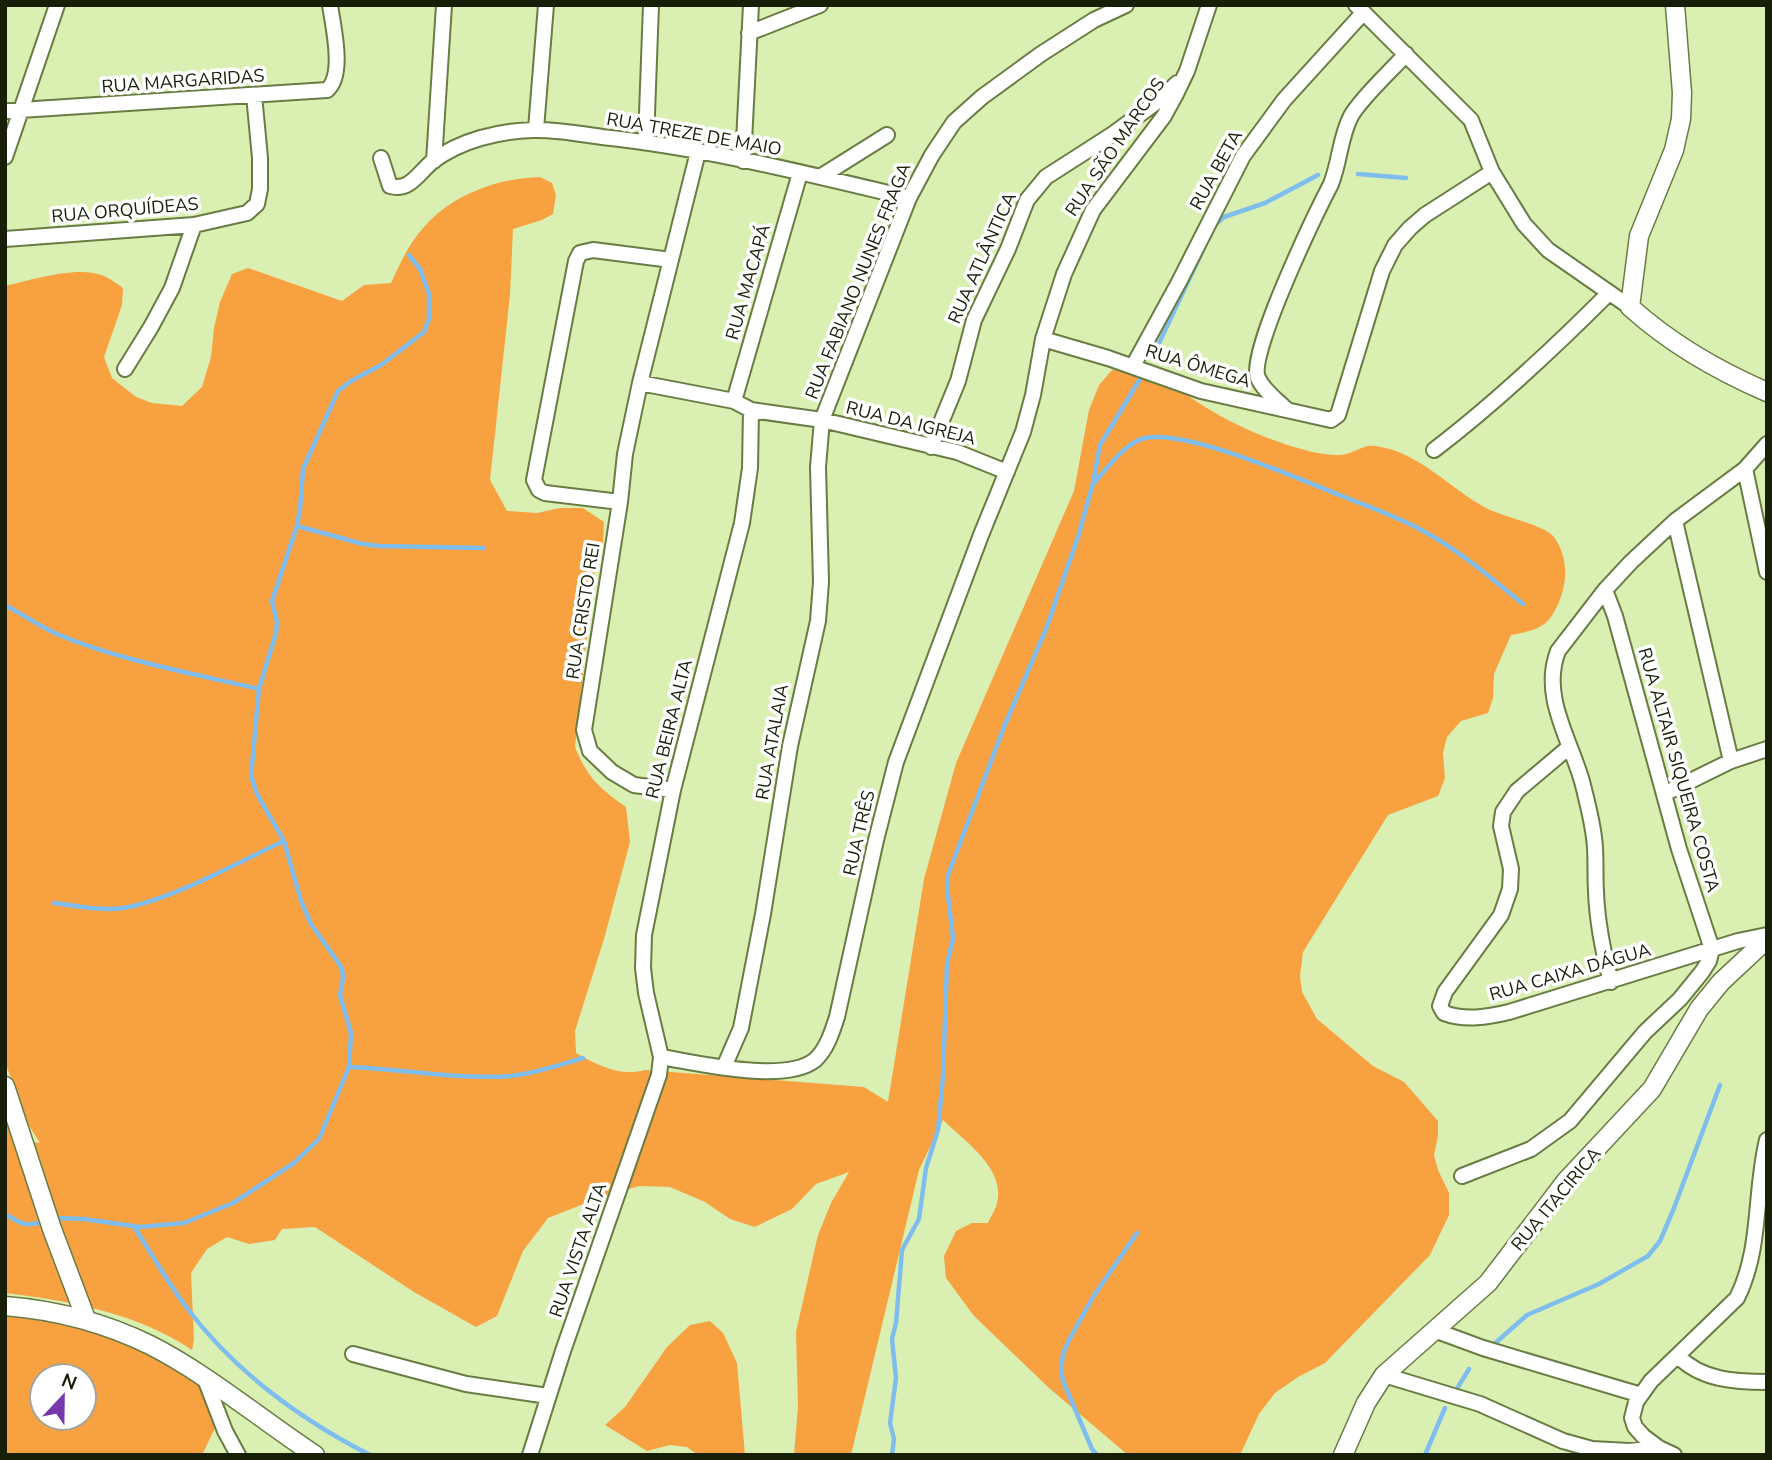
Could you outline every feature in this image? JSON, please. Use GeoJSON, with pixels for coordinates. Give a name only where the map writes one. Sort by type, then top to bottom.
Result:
{"type":"FeatureCollection","features":[{"type":"Feature","properties":{"kind":"street"},"geometry":{"type":"LineString","coordinates":[[5,157],[57,5]]}},
{"type":"Feature","properties":{"kind":"street","name":"RUA MARGARIDAS"},"geometry":{"type":"LineString","coordinates":[[5,111],[327,90],[335,80],[337,57],[330,5]]}},
{"type":"Feature","properties":{"kind":"street"},"geometry":{"type":"LineString","coordinates":[[434,161],[444,5]]}},
{"type":"Feature","properties":{"kind":"street"},"geometry":{"type":"LineString","coordinates":[[536,130],[546,5]]}},
{"type":"Feature","properties":{"kind":"street"},"geometry":{"type":"LineString","coordinates":[[646,141],[651,5]]}},
{"type":"Feature","properties":{"kind":"street"},"geometry":{"type":"LineString","coordinates":[[743,160],[751,5]]}},
{"type":"Feature","properties":{"kind":"street"},"geometry":{"type":"LineString","coordinates":[[749,33],[820,5]]}},
{"type":"Feature","properties":{"kind":"street","name":"RUA FABIANO NUNES FRAGA"},"geometry":{"type":"LineString","coordinates":[[822,420],[909,198],[932,155],[954,122],[1041,54],[1094,20],[1126,5]]}},
{"type":"Feature","properties":{"kind":"street","name":"RUA SÃO MARCOS"},"geometry":{"type":"LineString","coordinates":[[1007,472],[1023,432],[1043,340],[1064,274],[1093,210],[1164,116],[1187,71],[1209,5]]}},
{"type":"Feature","properties":{"kind":"street"},"geometry":{"type":"LineString","coordinates":[[1630,307],[1639,236],[1674,150],[1681,119],[1682,93],[1675,5]]}},
{"type":"Feature","properties":{"kind":"street"},"geometry":{"type":"LineString","coordinates":[[1359,9],[1471,120],[1492,172],[1524,223],[1548,250],[1630,307],[1686,352],[1767,392]]}},
{"type":"Feature","properties":{"kind":"street","name":"RUA BETA"},"geometry":{"type":"LineString","coordinates":[[1133,366],[1180,282],[1243,156],[1284,100],[1359,9]]}},
{"type":"Feature","properties":{"kind":"street"},"geometry":{"type":"LineString","coordinates":[[1287,410],[1258,378],[1256,360],[1276,307],[1338,166],[1345,130],[1352,113],[1406,54]]}},
{"type":"Feature","properties":{"kind":"street","name":"RUA ATLÂNTICA"},"geometry":{"type":"LineString","coordinates":[[931,447],[958,381],[974,320],[1008,249],[1027,200],[1046,177],[1113,134],[1162,98],[1187,71]]}},
{"type":"Feature","properties":{"kind":"street","name":"RUA ORQUÍDEAS"},"geometry":{"type":"LineString","coordinates":[[5,239],[194,225],[247,213],[257,204],[260,189],[254,95]]}},
{"type":"Feature","properties":{"kind":"street","name":"RUA TREZE DE MAIO"},"geometry":{"type":"LineString","coordinates":[[381,158],[390,186],[397,188],[411,182],[434,161],[485,137],[502,132],[536,130],[646,141],[909,198]]}},
{"type":"Feature","properties":{"kind":"street"},"geometry":{"type":"LineString","coordinates":[[820,177],[887,135]]}},
{"type":"Feature","properties":{"kind":"street","name":"RUA CRISTO REI"},"geometry":{"type":"LineString","coordinates":[[673,790],[634,785],[612,772],[590,751],[584,730],[620,502],[625,454],[640,383],[698,152]]}},
{"type":"Feature","properties":{"kind":"street","name":"RUA ÔMEGA"},"geometry":{"type":"LineString","coordinates":[[1043,340],[1133,366],[1200,391],[1331,420],[1336,418],[1339,411],[1382,271],[1395,246],[1425,215],[1492,172]]}},
{"type":"Feature","properties":{"kind":"street","name":"RUA MACAPÁ"},"geometry":{"type":"LineString","coordinates":[[734,401],[800,173]]}},
{"type":"Feature","properties":{"kind":"street"},"geometry":{"type":"LineString","coordinates":[[125,369],[172,288],[194,225]]}},
{"type":"Feature","properties":{"kind":"street"},"geometry":{"type":"LineString","coordinates":[[620,502],[545,493],[535,485],[534,480],[576,261],[580,253],[593,250],[671,260]]}},
{"type":"Feature","properties":{"kind":"street"},"geometry":{"type":"LineString","coordinates":[[1434,450],[1480,416],[1525,376],[1609,293]]}},
{"type":"Feature","properties":{"kind":"street","name":"RUA DA IGREJA"},"geometry":{"type":"LineString","coordinates":[[640,383],[734,401],[751,410],[822,420],[957,452],[1007,472]]}},
{"type":"Feature","properties":{"kind":"street","name":"RUA BEIRA ALTA"},"geometry":{"type":"LineString","coordinates":[[662,1057],[646,993],[643,968],[644,935],[673,790],[742,523],[750,468],[751,410]]}},
{"type":"Feature","properties":{"kind":"street","name":"RUA ATALAIA"},"geometry":{"type":"LineString","coordinates":[[724,1067],[741,1028],[763,914],[790,746],[818,621],[821,582],[818,467],[822,420]]}},
{"type":"Feature","properties":{"kind":"street"},"geometry":{"type":"LineString","coordinates":[[1611,982],[1599,928],[1592,824],[1582,782],[1568,748],[1553,692],[1551,670],[1558,651],[1605,590],[1675,521],[1745,469],[1767,444]]}},
{"type":"Feature","properties":{"kind":"street"},"geometry":{"type":"LineString","coordinates":[[1745,469],[1767,572]]}},
{"type":"Feature","properties":{"kind":"street","name":"RUA TRÊS"},"geometry":{"type":"LineString","coordinates":[[662,1057],[747,1071],[770,1071],[800,1067],[813,1061],[829,1039],[837,1017],[896,762],[1007,472]]}},
{"type":"Feature","properties":{"kind":"street"},"geometry":{"type":"LineString","coordinates":[[1675,521],[1731,761]]}},
{"type":"Feature","properties":{"kind":"street","name":"RUA ALTAIR SIQUEIRA COSTA"},"geometry":{"type":"LineString","coordinates":[[1605,590],[1615,616],[1710,955]]}},
{"type":"Feature","properties":{"kind":"street","name":"RUA CAIXA DÁGUA"},"geometry":{"type":"LineString","coordinates":[[1568,748],[1517,791],[1503,812],[1502,826],[1511,869],[1510,889],[1501,915],[1445,992],[1440,1006],[1444,1013],[1452,1016],[1488,1017],[1767,937]]}},
{"type":"Feature","properties":{"kind":"street"},"geometry":{"type":"LineString","coordinates":[[1664,794],[1731,761],[1767,749]]}},
{"type":"Feature","properties":{"kind":"street","name":"RUA ITACIRICA"},"geometry":{"type":"LineString","coordinates":[[1343,1455],[1366,1403],[1384,1375],[1488,1283],[1566,1181],[1652,1089],[1699,1009],[1721,982],[1767,937]]}},
{"type":"Feature","properties":{"kind":"street"},"geometry":{"type":"LineString","coordinates":[[1462,1176],[1531,1149],[1570,1121],[1646,1032],[1679,999],[1710,955]]}},
{"type":"Feature","properties":{"kind":"street","name":"RUA VISTA ALTA"},"geometry":{"type":"LineString","coordinates":[[530,1455],[548,1395],[659,1075],[662,1057]]}},
{"type":"Feature","properties":{"kind":"street"},"geometry":{"type":"LineString","coordinates":[[5,1086],[52,1229],[86,1319]]}},
{"type":"Feature","properties":{"kind":"street"},"geometry":{"type":"LineString","coordinates":[[1674,1455],[1643,1436],[1635,1427],[1633,1410],[1651,1381],[1737,1298],[1753,1256],[1762,1160],[1767,1140]]}},
{"type":"Feature","properties":{"kind":"street"},"geometry":{"type":"LineString","coordinates":[[5,1306],[86,1319],[149,1345],[205,1379],[316,1455]]}},
{"type":"Feature","properties":{"kind":"street"},"geometry":{"type":"LineString","coordinates":[[1434,1330],[1483,1348],[1641,1395]]}},
{"type":"Feature","properties":{"kind":"street"},"geometry":{"type":"LineString","coordinates":[[352,1354],[466,1384],[548,1395]]}},
{"type":"Feature","properties":{"kind":"street"},"geometry":{"type":"LineString","coordinates":[[1678,1356],[1692,1368],[1718,1378],[1767,1382]]}},
{"type":"Feature","properties":{"kind":"street"},"geometry":{"type":"LineString","coordinates":[[1384,1375],[1480,1404],[1537,1431],[1573,1444],[1592,1449],[1629,1451],[1659,1448]]}},
{"type":"Feature","properties":{"kind":"street"},"geometry":{"type":"LineString","coordinates":[[205,1379],[225,1431],[238,1455]]}},
{"type":"Feature","properties":{"kind":"shaded area"},"geometry":{"type":"Polygon","coordinates":[[[540,177],[552,183],[556,195],[553,214],[513,229],[510,295],[490,480],[507,511],[537,513],[560,508],[583,508],[604,522],[603,542],[593,580],[575,747],[595,781],[626,807],[630,842],[604,939],[575,1031],[576,1053],[609,1069],[864,1087],[888,1102],[924,879],[956,763],[1074,491],[1089,410],[1099,385],[1112,370],[1133,367],[1150,372],[1230,421],[1259,435],[1301,449],[1333,455],[1371,446],[1392,450],[1421,463],[1486,508],[1549,533],[1559,545],[1565,577],[1555,611],[1541,626],[1511,635],[1494,674],[1493,698],[1488,713],[1461,721],[1447,737],[1443,753],[1445,778],[1438,796],[1388,815],[1303,952],[1300,976],[1302,992],[1317,1019],[1373,1066],[1404,1082],[1438,1121],[1434,1155],[1449,1193],[1449,1215],[1430,1255],[1325,1363],[1275,1393],[1259,1414],[1240,1455],[1128,1455],[1049,1388],[974,1316],[946,1278],[944,1256],[956,1231],[972,1223],[988,1223],[996,1205],[998,1190],[995,1178],[981,1156],[943,1120],[919,1170],[851,1455],[794,1455],[798,1407],[796,1332],[818,1235],[831,1203],[849,1172],[816,1184],[792,1209],[755,1227],[730,1219],[705,1202],[670,1187],[639,1186],[601,1197],[548,1218],[523,1251],[497,1316],[476,1327],[414,1292],[315,1227],[282,1229],[275,1240],[249,1244],[227,1237],[207,1249],[191,1273],[194,1340],[192,1350],[171,1337],[126,1318],[54,1300],[5,1293],[5,1111],[18,1140],[40,1143],[28,1124],[5,1062],[5,286],[81,272],[104,276],[123,288],[122,305],[104,357],[112,378],[136,397],[152,403],[182,406],[202,387],[211,357],[220,302],[232,274],[248,268],[342,301],[364,285],[391,283],[419,233],[435,216],[462,197],[492,185],[540,177]]]}},
{"type":"Feature","properties":{"kind":"shaded area"},"geometry":{"type":"Polygon","coordinates":[[[5,1313],[51,1318],[128,1340],[199,1380],[217,1424],[202,1455],[5,1455],[5,1313]]]}},
{"type":"Feature","properties":{"kind":"shaded area"},"geometry":{"type":"Polygon","coordinates":[[[710,1321],[723,1333],[737,1363],[745,1455],[698,1455],[687,1447],[670,1445],[647,1451],[605,1425],[625,1407],[667,1347],[690,1325],[710,1321]]]}},
{"type":"Feature","properties":{"kind":"waterway"},"geometry":{"type":"LineString","coordinates":[[1358,174],[1406,178]]}},
{"type":"Feature","properties":{"kind":"waterway"},"geometry":{"type":"LineString","coordinates":[[1216,224],[1224,217],[1265,203],[1318,175]]}},
{"type":"Feature","properties":{"kind":"waterway"},"geometry":{"type":"LineString","coordinates":[[1152,358],[1203,250]]}},
{"type":"Feature","properties":{"kind":"waterway"},"geometry":{"type":"LineString","coordinates":[[55,1218],[140,1227],[184,1223],[233,1203],[294,1163],[319,1139],[349,1067],[351,1033],[340,995],[342,968],[311,924],[301,901],[284,841],[257,794],[251,776],[259,689],[276,633],[277,622],[272,601],[297,526],[303,469],[338,391],[381,365],[424,332],[429,319],[429,294],[420,269],[409,255]]}},
{"type":"Feature","properties":{"kind":"waterway"},"geometry":{"type":"LineString","coordinates":[[892,1455],[894,1439],[890,1423],[896,1378],[892,1339],[896,1323],[902,1250],[919,1219],[926,1168],[938,1130],[947,964],[953,939],[948,875],[1004,727],[1046,629],[1078,537],[1100,445],[1143,374]]}},
{"type":"Feature","properties":{"kind":"waterway"},"geometry":{"type":"LineString","coordinates":[[1094,483],[1124,450],[1145,438],[1164,437],[1215,448],[1415,526],[1463,557],[1523,604]]}},
{"type":"Feature","properties":{"kind":"waterway"},"geometry":{"type":"LineString","coordinates":[[297,526],[379,546],[484,548]]}},
{"type":"Feature","properties":{"kind":"waterway"},"geometry":{"type":"LineString","coordinates":[[5,605],[57,634],[106,652],[259,689]]}},
{"type":"Feature","properties":{"kind":"waterway"},"geometry":{"type":"LineString","coordinates":[[54,903],[111,909],[148,902],[187,887],[284,841]]}},
{"type":"Feature","properties":{"kind":"waterway"},"geometry":{"type":"LineString","coordinates":[[349,1067],[490,1077],[528,1073],[583,1058]]}},
{"type":"Feature","properties":{"kind":"waterway"},"geometry":{"type":"LineString","coordinates":[[1493,1345],[1527,1315],[1599,1284],[1648,1256],[1660,1241],[1674,1208],[1720,1085]]}},
{"type":"Feature","properties":{"kind":"waterway"},"geometry":{"type":"LineString","coordinates":[[5,1214],[24,1224],[46,1221]]}},
{"type":"Feature","properties":{"kind":"waterway"},"geometry":{"type":"LineString","coordinates":[[134,1227],[180,1298],[226,1353],[294,1410],[370,1455]]}},
{"type":"Feature","properties":{"kind":"waterway"},"geometry":{"type":"LineString","coordinates":[[1097,1455],[1063,1381],[1063,1354],[1093,1297],[1137,1233]]}},
{"type":"Feature","properties":{"kind":"waterway"},"geometry":{"type":"LineString","coordinates":[[1458,1387],[1469,1369]]}},
{"type":"Feature","properties":{"kind":"waterway"},"geometry":{"type":"LineString","coordinates":[[1425,1455],[1445,1408]]}}]}
